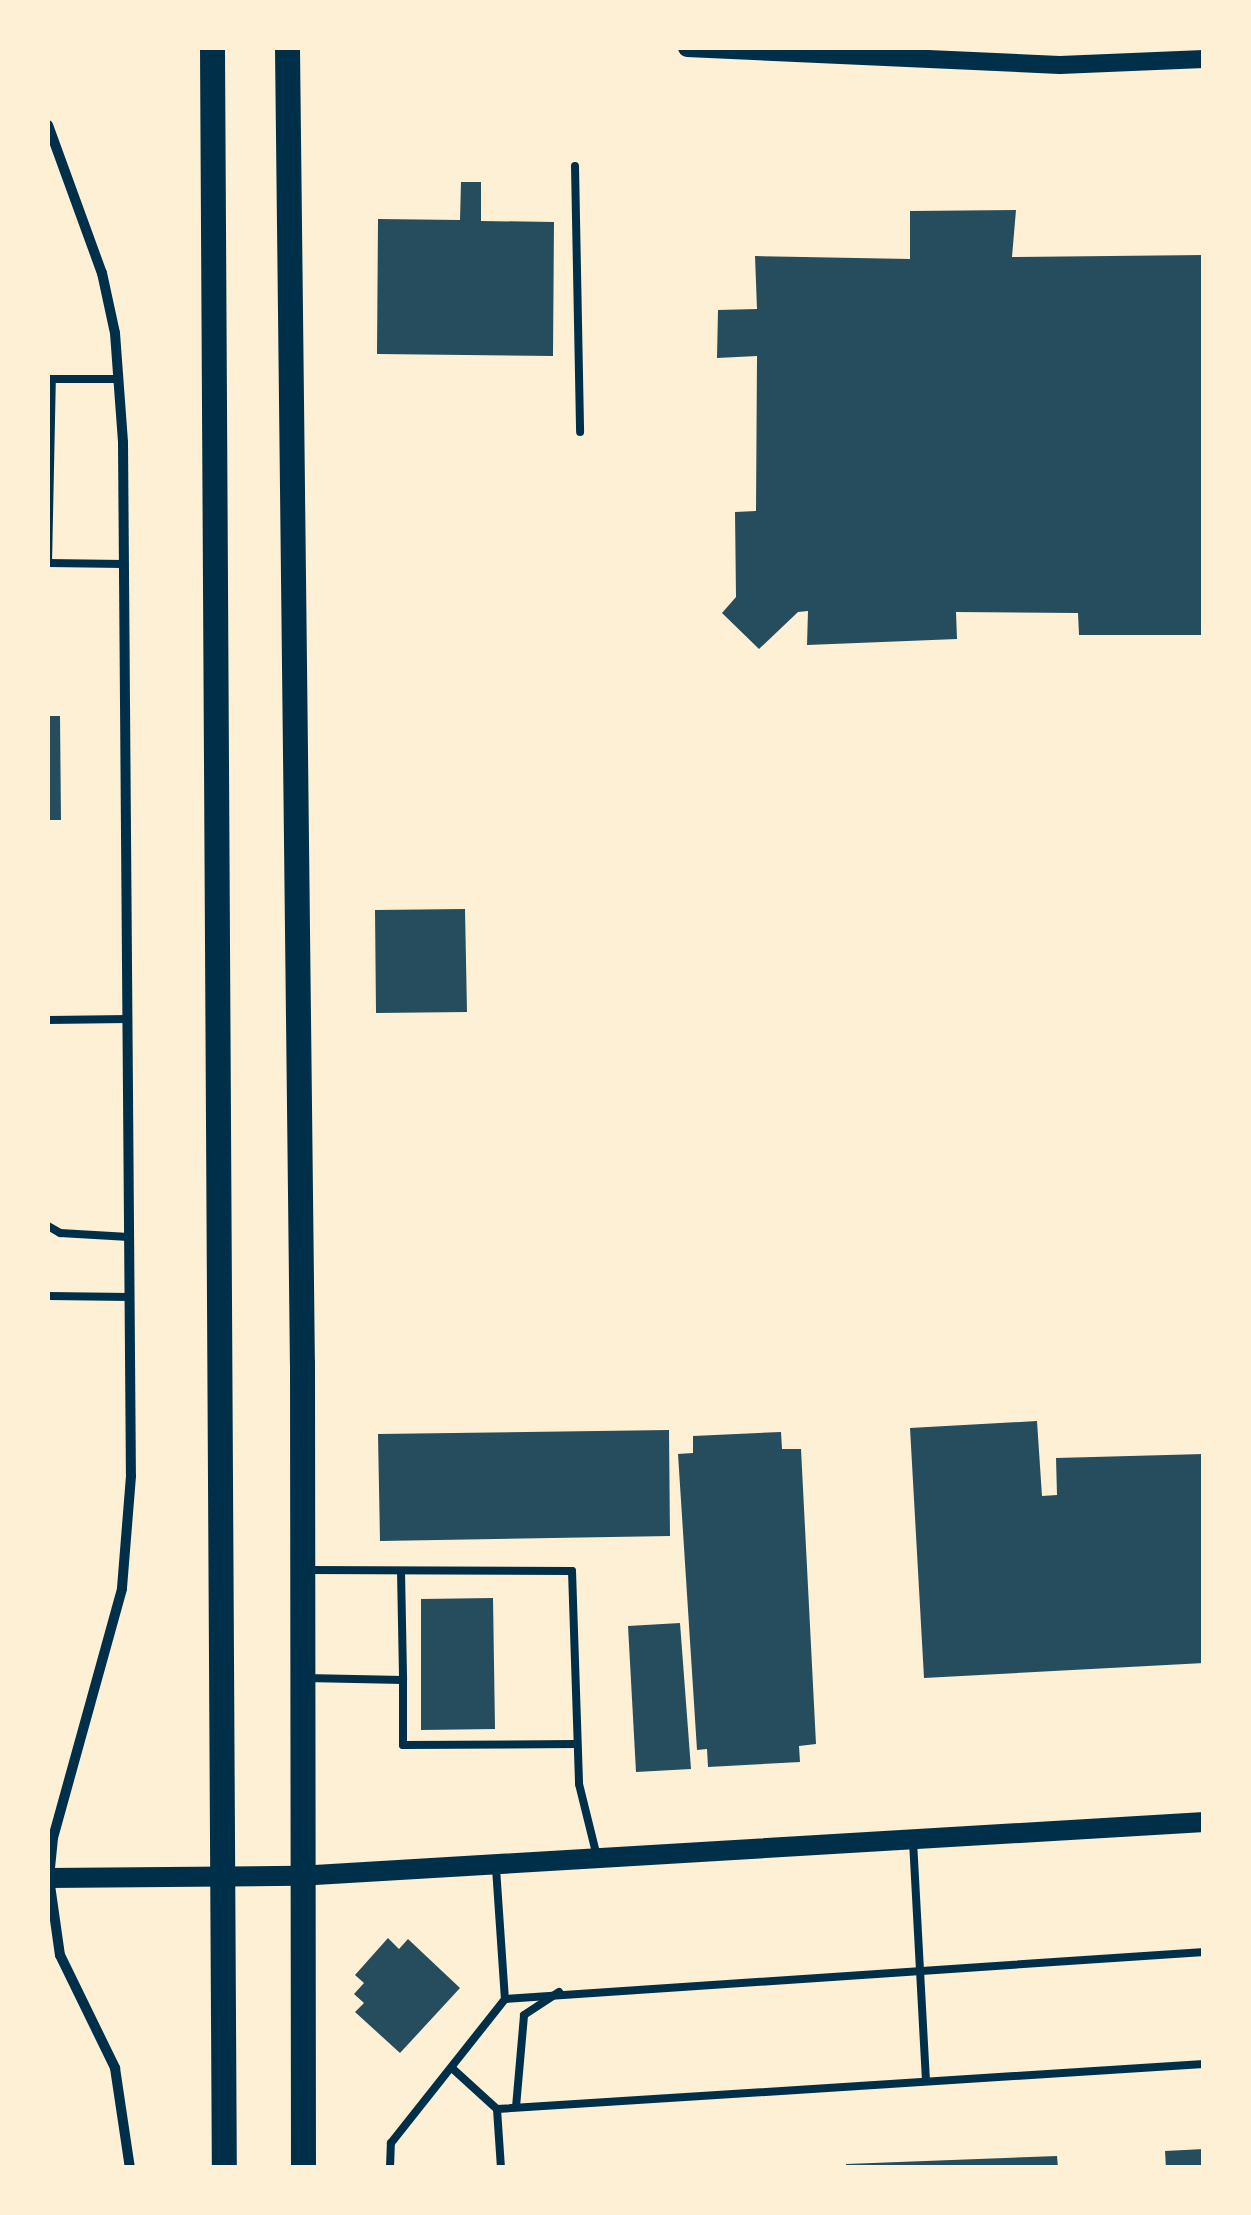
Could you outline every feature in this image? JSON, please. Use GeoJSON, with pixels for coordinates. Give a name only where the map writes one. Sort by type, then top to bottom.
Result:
{"type":"FeatureCollection","features":[{"type":"Feature","properties":{"kind":"main road"},"geometry":{"type":"LineString","coordinates":[[212,48],[224,2168]]}},
{"type":"Feature","properties":{"kind":"main road"},"geometry":{"type":"LineString","coordinates":[[286,48],[303,2168]]}},
{"type":"Feature","properties":{"kind":"main road"},"geometry":{"type":"LineString","coordinates":[[48,1878],[298,1876],[913,1836],[1204,1822]]}},
{"type":"Feature","properties":{"kind":"street"},"geometry":{"type":"LineString","coordinates":[[686,48],[1125,55],[1204,60]]}},
{"type":"Feature","properties":{"kind":"street"},"geometry":{"type":"LineString","coordinates":[[48,124],[102,272],[118,378],[124,564],[131,1476],[122,1589],[53,1838],[48,1878],[60,1955],[115,2068],[130,2168]]}},
{"type":"Feature","properties":{"kind":"lane"},"geometry":{"type":"LineString","coordinates":[[575,166],[580,432]]}},
{"type":"Feature","properties":{"kind":"lane"},"geometry":{"type":"LineString","coordinates":[[118,378],[50,379],[48,563],[124,564]]}},
{"type":"Feature","properties":{"kind":"lane"},"geometry":{"type":"LineString","coordinates":[[48,1020],[128,1019]]}},
{"type":"Feature","properties":{"kind":"lane"},"geometry":{"type":"LineString","coordinates":[[48,1226],[60,1233],[129,1238]]}},
{"type":"Feature","properties":{"kind":"lane"},"geometry":{"type":"LineString","coordinates":[[48,1296],[130,1297]]}},
{"type":"Feature","properties":{"kind":"lane"},"geometry":{"type":"LineString","coordinates":[[300,1570],[572,1571],[578,1784],[598,1857]]}},
{"type":"Feature","properties":{"kind":"lane"},"geometry":{"type":"LineString","coordinates":[[401,1570],[402,1745],[576,1744]]}},
{"type":"Feature","properties":{"kind":"lane"},"geometry":{"type":"LineString","coordinates":[[300,1678],[403,1680]]}},
{"type":"Feature","properties":{"kind":"lane"},"geometry":{"type":"LineString","coordinates":[[913,1836],[926,2080]]}},
{"type":"Feature","properties":{"kind":"lane"},"geometry":{"type":"LineString","coordinates":[[390,2168],[391,2143],[505,1999],[495,1863]]}},
{"type":"Feature","properties":{"kind":"lane"},"geometry":{"type":"LineString","coordinates":[[505,1999],[561,1990],[1204,1952]]}},
{"type":"Feature","properties":{"kind":"lane"},"geometry":{"type":"LineString","coordinates":[[516,2107],[524,2014],[561,1990]]}},
{"type":"Feature","properties":{"kind":"lane"},"geometry":{"type":"LineString","coordinates":[[453,2069],[498,2108],[1204,2064]]}},
{"type":"Feature","properties":{"kind":"lane"},"geometry":{"type":"LineString","coordinates":[[498,2108],[501,2168]]}},
{"type":"Feature","properties":{"kind":"building"},"geometry":{"type":"Polygon","coordinates":[[[461,182],[481,182],[481,221],[554,222],[553,356],[377,354],[378,219],[460,220],[461,182]]]}},
{"type":"Feature","properties":{"kind":"building"},"geometry":{"type":"Polygon","coordinates":[[[1016,210],[1012,257],[1204,255],[1204,635],[1079,635],[1078,613],[956,612],[957,639],[807,645],[808,611],[798,612],[759,649],[722,613],[736,597],[735,512],[756,511],[757,356],[717,358],[718,310],[757,309],[755,256],[910,259],[910,211],[1016,210]]]}},
{"type":"Feature","properties":{"kind":"building"},"geometry":{"type":"Polygon","coordinates":[[[48,716],[60,716],[61,820],[48,820],[48,716]]]}},
{"type":"Feature","properties":{"kind":"building"},"geometry":{"type":"Polygon","coordinates":[[[465,909],[467,1012],[376,1013],[375,910],[465,909]]]}},
{"type":"Feature","properties":{"kind":"building"},"geometry":{"type":"Polygon","coordinates":[[[1037,1421],[1042,1496],[1057,1495],[1056,1458],[1204,1454],[1204,1663],[924,1678],[910,1428],[1037,1421]]]}},
{"type":"Feature","properties":{"kind":"building"},"geometry":{"type":"Polygon","coordinates":[[[669,1430],[670,1536],[380,1541],[378,1434],[669,1430]]]}},
{"type":"Feature","properties":{"kind":"building"},"geometry":{"type":"Polygon","coordinates":[[[781,1432],[782,1449],[801,1449],[816,1744],[799,1746],[800,1762],[708,1767],[707,1749],[697,1750],[678,1454],[693,1453],[693,1436],[781,1432]]]}},
{"type":"Feature","properties":{"kind":"building"},"geometry":{"type":"Polygon","coordinates":[[[493,1598],[495,1729],[421,1730],[421,1599],[493,1598]]]}},
{"type":"Feature","properties":{"kind":"building"},"geometry":{"type":"Polygon","coordinates":[[[680,1623],[691,1769],[636,1772],[628,1626],[680,1623]]]}},
{"type":"Feature","properties":{"kind":"building"},"geometry":{"type":"Polygon","coordinates":[[[388,1938],[399,1949],[408,1939],[460,1988],[400,2053],[355,2012],[364,2003],[354,1994],[364,1983],[355,1975],[388,1938]]]}},
{"type":"Feature","properties":{"kind":"building"},"geometry":{"type":"Polygon","coordinates":[[[1204,2149],[1204,2168],[1166,2168],[1165,2151],[1204,2149]]]}},
{"type":"Feature","properties":{"kind":"building"},"geometry":{"type":"Polygon","coordinates":[[[1057,2156],[1058,2168],[846,2168],[846,2164],[1057,2156]]]}}]}
